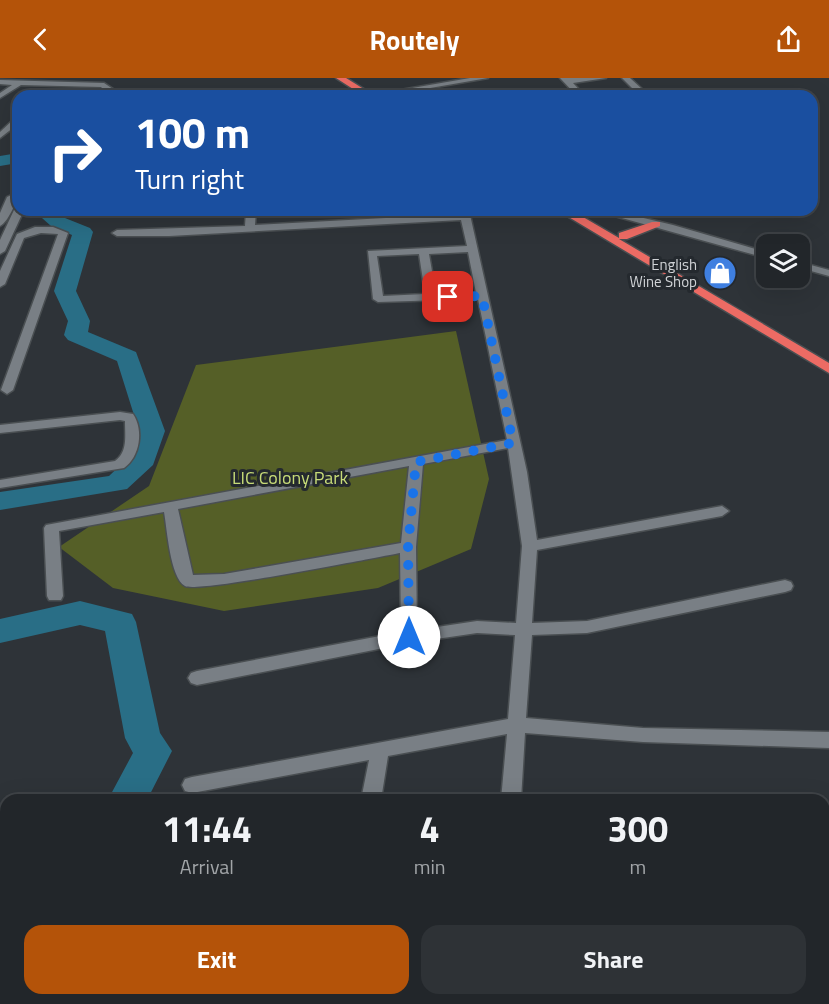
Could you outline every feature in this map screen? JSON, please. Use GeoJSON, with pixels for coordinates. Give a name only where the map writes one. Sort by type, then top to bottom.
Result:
{"type":"FeatureCollection","features":[{"type":"Feature","properties":{"kind":"highway"},"geometry":{"type":"LineString","coordinates":[[340,78],[360,90]]}},
{"type":"Feature","properties":{"kind":"highway"},"geometry":{"type":"LineString","coordinates":[[354,78],[374,90]]}},
{"type":"Feature","properties":{"kind":"highway"},"geometry":{"type":"LineString","coordinates":[[573,216],[829,369]]}},
{"type":"Feature","properties":{"kind":"highway"},"geometry":{"type":"LineString","coordinates":[[588,216],[829,357]]}},
{"type":"Feature","properties":{"kind":"highway"},"geometry":{"type":"LineString","coordinates":[[623,236],[656,224]]}},
{"type":"Feature","properties":{"kind":"street"},"geometry":{"type":"LineString","coordinates":[[406,90],[448,81],[484,78]]}},
{"type":"Feature","properties":{"kind":"street"},"geometry":{"type":"LineString","coordinates":[[567,79],[602,78]]}},
{"type":"Feature","properties":{"kind":"street"},"geometry":{"type":"LineString","coordinates":[[626,78],[638,89]]}},
{"type":"Feature","properties":{"kind":"street"},"geometry":{"type":"LineString","coordinates":[[0,82],[21,80],[105,88]]}},
{"type":"Feature","properties":{"kind":"street"},"geometry":{"type":"LineString","coordinates":[[0,96],[21,80]]}},
{"type":"Feature","properties":{"kind":"street"},"geometry":{"type":"LineString","coordinates":[[52,90],[59,84]]}},
{"type":"Feature","properties":{"kind":"street"},"geometry":{"type":"LineString","coordinates":[[1,220],[12,203]]}},
{"type":"Feature","properties":{"kind":"street"},"geometry":{"type":"LineString","coordinates":[[2,244],[16,216]]}},
{"type":"Feature","properties":{"kind":"street"},"geometry":{"type":"LineString","coordinates":[[250,229],[251,216]]}},
{"type":"Feature","properties":{"kind":"street"},"geometry":{"type":"LineString","coordinates":[[117,233],[250,229],[424,216]]}},
{"type":"Feature","properties":{"kind":"street"},"geometry":{"type":"LineString","coordinates":[[465,216],[513,443],[530,546],[512,794]]}},
{"type":"Feature","properties":{"kind":"street"},"geometry":{"type":"LineString","coordinates":[[623,216],[756,252]]}},
{"type":"Feature","properties":{"kind":"street"},"geometry":{"type":"LineString","coordinates":[[0,284],[20,236],[33,231],[55,230],[63,233],[8,390]]}},
{"type":"Feature","properties":{"kind":"street"},"geometry":{"type":"LineString","coordinates":[[471,249],[372,253],[378,299],[482,296]]}},
{"type":"Feature","properties":{"kind":"street"},"geometry":{"type":"LineString","coordinates":[[423,250],[431,297]]}},
{"type":"Feature","properties":{"kind":"street"},"geometry":{"type":"LineString","coordinates":[[810,268],[829,273]]}},
{"type":"Feature","properties":{"kind":"street"},"geometry":{"type":"LineString","coordinates":[[0,429],[120,416],[128,417],[131,421],[131,453],[126,461],[118,465],[0,483]]}},
{"type":"Feature","properties":{"kind":"street"},"geometry":{"type":"LineString","coordinates":[[55,596],[51,528],[513,443]]}},
{"type":"Feature","properties":{"kind":"street"},"geometry":{"type":"LineString","coordinates":[[409,637],[408,547],[416,462]]}},
{"type":"Feature","properties":{"kind":"street"},"geometry":{"type":"LineString","coordinates":[[170,506],[182,568],[186,580],[190,582],[408,547]]}},
{"type":"Feature","properties":{"kind":"street"},"geometry":{"type":"LineString","coordinates":[[530,546],[556,544],[722,511]]}},
{"type":"Feature","properties":{"kind":"street"},"geometry":{"type":"LineString","coordinates":[[197,678],[409,637],[477,627],[524,629],[587,627],[785,586]]}},
{"type":"Feature","properties":{"kind":"street"},"geometry":{"type":"LineString","coordinates":[[192,785],[517,725],[643,735],[829,740]]}},
{"type":"Feature","properties":{"kind":"street"},"geometry":{"type":"LineString","coordinates":[[372,794],[380,749]]}},
{"type":"Feature","properties":{"kind":"green space","name":"LIC Colony Park"},"geometry":{"type":"Polygon","coordinates":[[[456,331],[489,479],[471,549],[378,588],[224,611],[113,588],[59,547],[149,486],[196,365],[456,331]]]}},
{"type":"Feature","properties":{"kind":"waterway"},"geometry":{"type":"LineString","coordinates":[[0,161],[12,159]]}},
{"type":"Feature","properties":{"kind":"waterway"},"geometry":{"type":"LineString","coordinates":[[0,501],[117,483],[143,459],[152,431],[128,357],[76,335],[79,321],[65,291],[83,232],[58,222],[50,216]]}},
{"type":"Feature","properties":{"kind":"waterway"},"geometry":{"type":"LineString","coordinates":[[0,631],[80,613],[120,622],[143,738],[153,751],[130,794]]}},
{"type":"Feature","properties":{"kind":"place","name":"English Wine Shop"},"geometry":{"type":"Point","coordinates":[720,273]}},
{"type":"Feature","properties":{"kind":"route"},"geometry":{"type":"LineString","coordinates":[[409,637],[408,547],[416,462],[513,443],[482,296],[448,297]]}}]}
